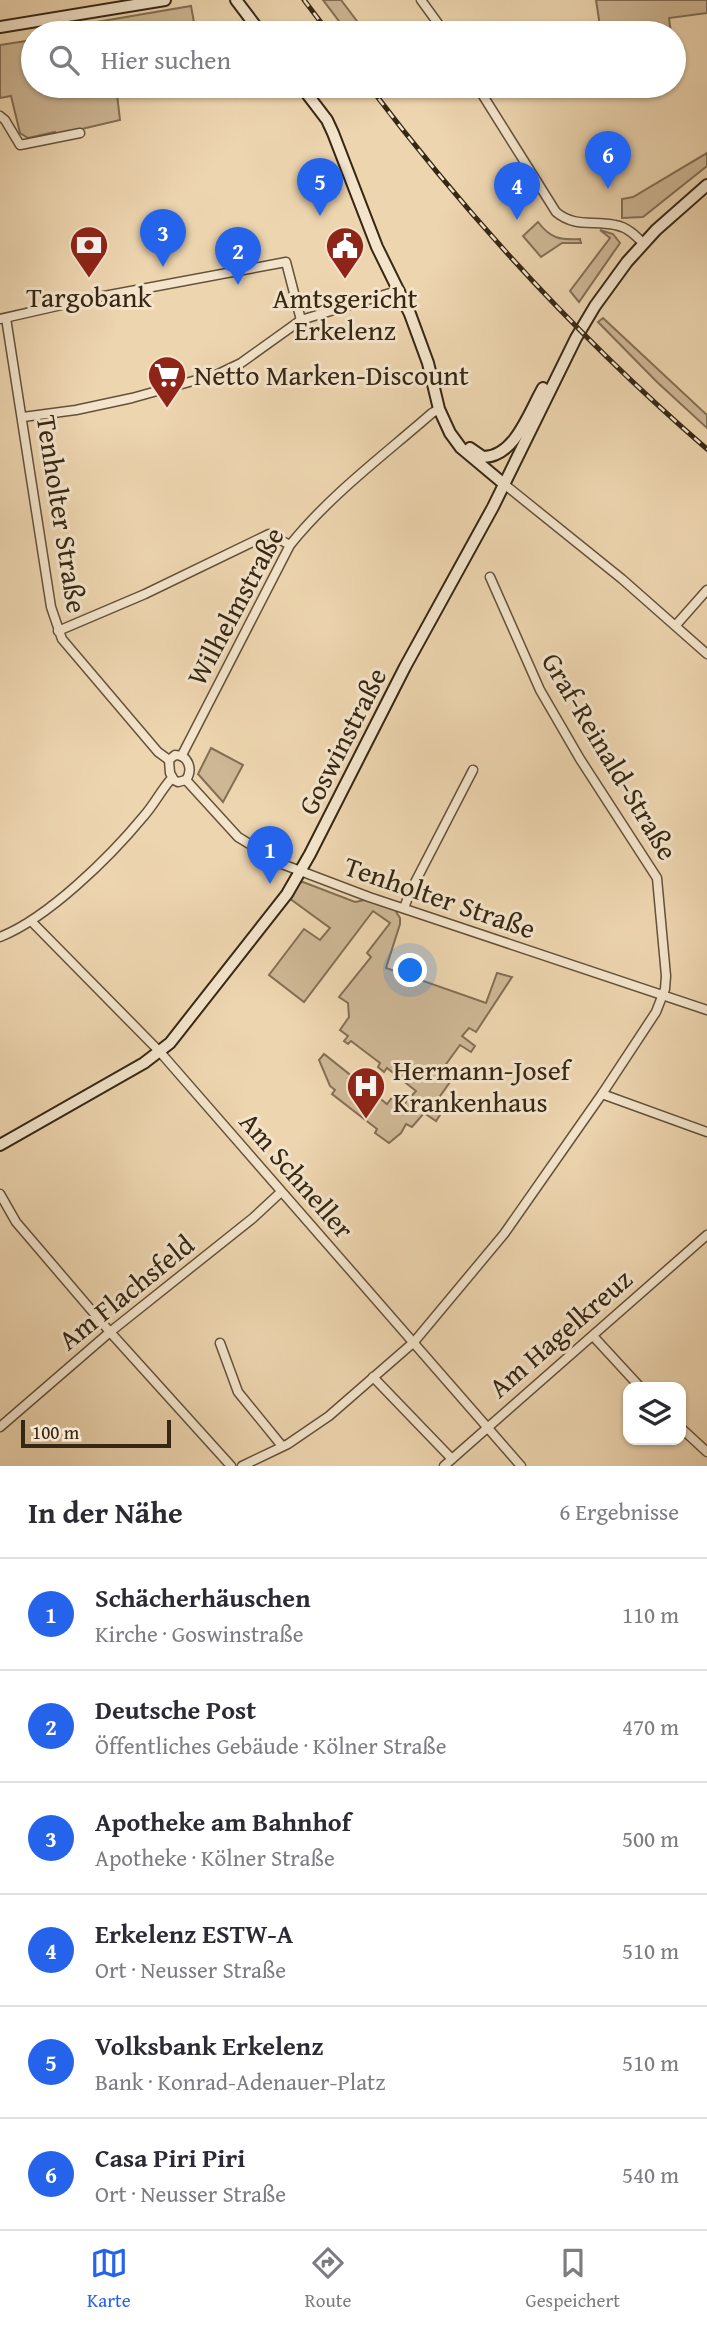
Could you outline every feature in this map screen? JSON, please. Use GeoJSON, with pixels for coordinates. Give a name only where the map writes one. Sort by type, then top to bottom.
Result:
{"type":"FeatureCollection","features":[{"type":"Feature","properties":{"kind":"main road"},"geometry":{"type":"LineString","coordinates":[[37,21],[165,0]]}},
{"type":"Feature","properties":{"kind":"main road"},"geometry":{"type":"LineString","coordinates":[[236,0],[252,21]]}},
{"type":"Feature","properties":{"kind":"main road"},"geometry":{"type":"LineString","coordinates":[[0,27],[21,24]]}},
{"type":"Feature","properties":{"kind":"main road"},"geometry":{"type":"LineString","coordinates":[[310,98],[327,120],[377,247],[400,290],[428,363],[439,409],[450,433],[461,449],[504,484]]}},
{"type":"Feature","properties":{"kind":"main road","name":"Goswinstraße"},"geometry":{"type":"LineString","coordinates":[[0,1146],[170,1044],[287,894],[504,484],[576,338],[605,291],[643,243],[707,186]]}},
{"type":"Feature","properties":{"kind":"main road"},"geometry":{"type":"LineString","coordinates":[[461,449],[468,447],[483,457],[500,454],[511,444],[545,384],[554,381]]}},
{"type":"Feature","properties":{"kind":"street"},"geometry":{"type":"LineString","coordinates":[[421,0],[436,21]]}},
{"type":"Feature","properties":{"kind":"street"},"geometry":{"type":"LineString","coordinates":[[485,98],[556,212],[579,224],[604,223],[625,228],[643,243]]}},
{"type":"Feature","properties":{"kind":"street"},"geometry":{"type":"LineString","coordinates":[[0,116],[20,145],[80,133]]}},
{"type":"Feature","properties":{"kind":"street"},"geometry":{"type":"LineString","coordinates":[[3,319],[89,299],[286,262],[301,320]]}},
{"type":"Feature","properties":{"kind":"street"},"geometry":{"type":"LineString","coordinates":[[23,417],[53,414],[110,402],[218,374],[241,363],[301,320],[400,290]]}},
{"type":"Feature","properties":{"kind":"street","name":"Tenholter Straße"},"geometry":{"type":"LineString","coordinates":[[3,319],[23,417],[51,607],[58,631],[105,692],[158,752],[170,760]]}},
{"type":"Feature","properties":{"kind":"street","name":"Wilhelmstraße"},"geometry":{"type":"LineString","coordinates":[[182,755],[290,545],[303,529],[347,488],[439,409]]}},
{"type":"Feature","properties":{"kind":"street"},"geometry":{"type":"LineString","coordinates":[[504,484],[676,625],[707,654]]}},
{"type":"Feature","properties":{"kind":"street"},"geometry":{"type":"LineString","coordinates":[[58,631],[156,589],[269,534],[290,545]]}},
{"type":"Feature","properties":{"kind":"street","name":"Graf-Reinald-Straße"},"geometry":{"type":"LineString","coordinates":[[242,1466],[282,1446],[329,1416],[414,1342],[505,1234],[602,1094],[656,1012],[663,995],[666,976],[657,878],[580,759],[540,690],[490,577]]}},
{"type":"Feature","properties":{"kind":"street"},"geometry":{"type":"LineString","coordinates":[[676,625],[707,590]]}},
{"type":"Feature","properties":{"kind":"street"},"geometry":{"type":"LineString","coordinates":[[0,937],[32,922],[117,845],[143,818],[172,778],[170,760],[175,755],[182,755],[187,760],[190,772],[186,780],[178,782],[172,778]]}},
{"type":"Feature","properties":{"kind":"street"},"geometry":{"type":"LineString","coordinates":[[404,908],[473,770]]}},
{"type":"Feature","properties":{"kind":"street","name":"Tenholter Straße"},"geometry":{"type":"LineString","coordinates":[[186,780],[238,837],[300,872],[707,1010]]}},
{"type":"Feature","properties":{"kind":"street","name":"Am Schneller"},"geometry":{"type":"LineString","coordinates":[[32,922],[160,1052],[521,1466]]}},
{"type":"Feature","properties":{"kind":"street"},"geometry":{"type":"LineString","coordinates":[[602,1094],[707,1132]]}},
{"type":"Feature","properties":{"kind":"street","name":"Am Flachsfeld"},"geometry":{"type":"LineString","coordinates":[[0,1427],[110,1332],[281,1192]]}},
{"type":"Feature","properties":{"kind":"street"},"geometry":{"type":"LineString","coordinates":[[0,1195],[16,1222],[110,1332],[231,1466]]}},
{"type":"Feature","properties":{"kind":"street","name":"Am Hagelkreuz"},"geometry":{"type":"LineString","coordinates":[[444,1466],[707,1235]]}},
{"type":"Feature","properties":{"kind":"street"},"geometry":{"type":"LineString","coordinates":[[593,1336],[635,1382]]}},
{"type":"Feature","properties":{"kind":"street"},"geometry":{"type":"LineString","coordinates":[[220,1343],[238,1392],[282,1446]]}},
{"type":"Feature","properties":{"kind":"street"},"geometry":{"type":"LineString","coordinates":[[373,1377],[452,1459]]}},
{"type":"Feature","properties":{"kind":"street"},"geometry":{"type":"LineString","coordinates":[[686,1433],[707,1452]]}},
{"type":"Feature","properties":{"kind":"shaded area"},"geometry":{"type":"Polygon","coordinates":[[[323,0],[341,0],[357,21],[339,21],[323,0]]]}},
{"type":"Feature","properties":{"kind":"shaded area"},"geometry":{"type":"Polygon","coordinates":[[[596,0],[707,0],[707,13],[669,18],[669,21],[599,21],[596,0]]]}},
{"type":"Feature","properties":{"kind":"shaded area"},"geometry":{"type":"Polygon","coordinates":[[[191,6],[194,21],[102,21],[191,6]]]}},
{"type":"Feature","properties":{"kind":"shaded area"},"geometry":{"type":"Polygon","coordinates":[[[21,42],[21,98],[117,98],[120,120],[56,135],[55,132],[28,138],[20,133],[11,96],[0,98],[0,45],[21,42]]]}},
{"type":"Feature","properties":{"kind":"shaded area"},"geometry":{"type":"Polygon","coordinates":[[[707,153],[707,166],[643,217],[622,218],[622,199],[633,197],[707,153]]]}},
{"type":"Feature","properties":{"kind":"shaded area"},"geometry":{"type":"Polygon","coordinates":[[[538,222],[552,235],[561,239],[580,239],[581,243],[562,243],[541,257],[523,236],[538,222]]]}},
{"type":"Feature","properties":{"kind":"shaded area"},"geometry":{"type":"Polygon","coordinates":[[[600,230],[613,234],[620,243],[579,302],[570,291],[610,238],[600,230]]]}},
{"type":"Feature","properties":{"kind":"shaded area"},"geometry":{"type":"Polygon","coordinates":[[[603,318],[707,415],[707,428],[598,322],[603,318]]]}},
{"type":"Feature","properties":{"kind":"shaded area"},"geometry":{"type":"Polygon","coordinates":[[[211,748],[243,765],[223,802],[198,774],[211,748]]]}},
{"type":"Feature","properties":{"kind":"shaded area"},"geometry":{"type":"Polygon","coordinates":[[[303,882],[355,902],[370,899],[395,910],[400,924],[386,968],[486,1003],[497,973],[512,977],[476,1032],[469,1028],[462,1036],[475,1046],[471,1052],[460,1045],[444,1067],[455,1075],[433,1106],[442,1112],[436,1121],[424,1113],[412,1127],[406,1124],[401,1133],[389,1143],[375,1133],[377,1129],[332,1094],[335,1090],[330,1086],[319,1060],[324,1054],[387,1104],[394,1095],[404,1104],[416,1091],[387,1068],[384,1072],[378,1067],[380,1063],[351,1041],[348,1044],[344,1041],[348,1036],[340,1030],[349,1017],[348,1003],[339,997],[371,957],[367,953],[390,923],[373,911],[304,1002],[269,975],[304,929],[320,940],[330,928],[289,898],[299,883],[303,882]]]}},
{"type":"Feature","properties":{"kind":"railway"},"geometry":{"type":"LineString","coordinates":[[304,0],[320,21]]}},
{"type":"Feature","properties":{"kind":"railway"},"geometry":{"type":"LineString","coordinates":[[378,98],[446,183],[528,276],[615,365],[707,449]]}},
{"type":"Feature","properties":{"kind":"place","name":"Casa Piri Piri"},"geometry":{"type":"Point","coordinates":[608,189]}},
{"type":"Feature","properties":{"kind":"place","name":"Volksbank Erkelenz"},"geometry":{"type":"Point","coordinates":[320,216]}},
{"type":"Feature","properties":{"kind":"place","name":"Erkelenz ESTW-A"},"geometry":{"type":"Point","coordinates":[517,220]}},
{"type":"Feature","properties":{"kind":"place","name":"Apotheke am Bahnhof"},"geometry":{"type":"Point","coordinates":[163,267]}},
{"type":"Feature","properties":{"kind":"place","name":"Targobank"},"geometry":{"type":"Point","coordinates":[89,279]}},
{"type":"Feature","properties":{"kind":"place","name":"Amtsgericht Erkelenz"},"geometry":{"type":"Point","coordinates":[345,280]}},
{"type":"Feature","properties":{"kind":"place","name":"Deutsche Post"},"geometry":{"type":"Point","coordinates":[238,285]}},
{"type":"Feature","properties":{"kind":"place","name":"Netto Marken-Discount"},"geometry":{"type":"Point","coordinates":[167,409]}},
{"type":"Feature","properties":{"kind":"place","name":"Schächerhäuschen"},"geometry":{"type":"Point","coordinates":[270,884]}},
{"type":"Feature","properties":{"kind":"place","name":"Hermann-Josef Krankenhaus"},"geometry":{"type":"Point","coordinates":[366,1120]}}]}
